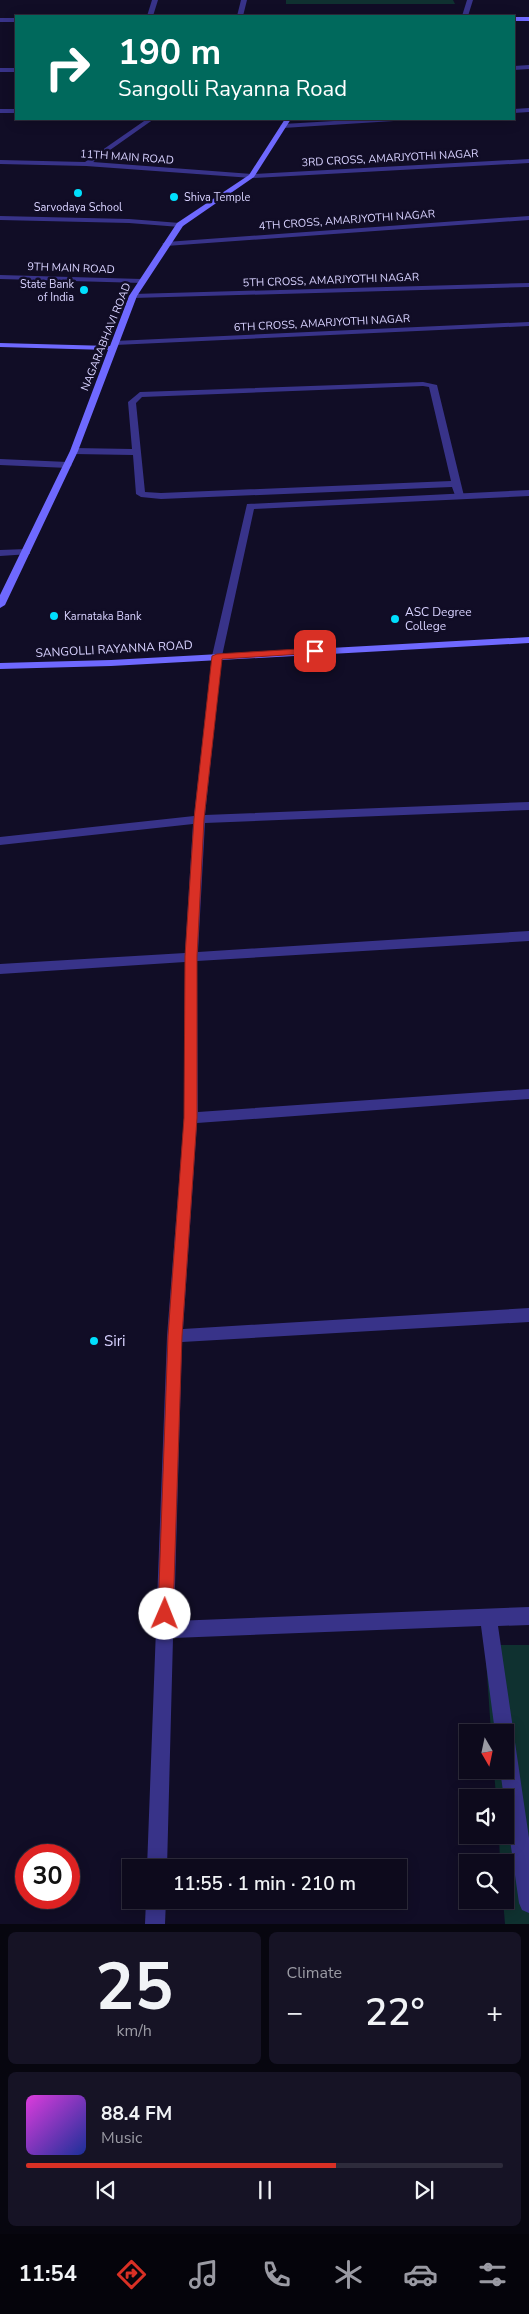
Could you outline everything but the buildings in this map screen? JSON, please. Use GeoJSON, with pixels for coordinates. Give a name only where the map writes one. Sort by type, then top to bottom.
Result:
{"type":"FeatureCollection","features":[{"type":"Feature","properties":{"kind":"main road"},"geometry":{"type":"LineString","coordinates":[[515,20],[529,19]]}},
{"type":"Feature","properties":{"kind":"main road","name":"NAGARABHAVI ROAD"},"geometry":{"type":"LineString","coordinates":[[0,605],[28,552],[68,465],[114,345],[142,281],[180,225],[252,176],[286,122]]}},
{"type":"Feature","properties":{"kind":"main road"},"geometry":{"type":"LineString","coordinates":[[0,345],[114,345]]}},
{"type":"Feature","properties":{"kind":"main road","name":"SANGOLLI RAYANNA ROAD"},"geometry":{"type":"LineString","coordinates":[[0,666],[529,640]]}},
{"type":"Feature","properties":{"kind":"street"},"geometry":{"type":"LineString","coordinates":[[150,15],[155,0]]}},
{"type":"Feature","properties":{"kind":"street"},"geometry":{"type":"LineString","coordinates":[[240,15],[244,0]]}},
{"type":"Feature","properties":{"kind":"street"},"geometry":{"type":"LineString","coordinates":[[465,15],[470,0]]}},
{"type":"Feature","properties":{"kind":"street"},"geometry":{"type":"LineString","coordinates":[[0,20],[15,20]]}},
{"type":"Feature","properties":{"kind":"street"},"geometry":{"type":"LineString","coordinates":[[515,68],[529,67]]}},
{"type":"Feature","properties":{"kind":"street"},"geometry":{"type":"LineString","coordinates":[[0,70],[15,70]]}},
{"type":"Feature","properties":{"kind":"street"},"geometry":{"type":"LineString","coordinates":[[515,111],[529,110]]}},
{"type":"Feature","properties":{"kind":"street"},"geometry":{"type":"LineString","coordinates":[[0,111],[15,111]]}},
{"type":"Feature","properties":{"kind":"street"},"geometry":{"type":"LineString","coordinates":[[86,164],[150,120]]}},
{"type":"Feature","properties":{"kind":"street"},"geometry":{"type":"LineString","coordinates":[[286,122],[358,120]]}},
{"type":"Feature","properties":{"kind":"street","name":"3RD CROSS, AMARJYOTHI NAGAR"},"geometry":{"type":"LineString","coordinates":[[252,176],[529,161]]}},
{"type":"Feature","properties":{"kind":"street","name":"11TH MAIN ROAD"},"geometry":{"type":"LineString","coordinates":[[0,162],[86,164],[252,176]]}},
{"type":"Feature","properties":{"kind":"street"},"geometry":{"type":"LineString","coordinates":[[0,218],[129,221],[180,225]]}},
{"type":"Feature","properties":{"kind":"street","name":"4TH CROSS, AMARJYOTHI NAGAR"},"geometry":{"type":"LineString","coordinates":[[166,244],[529,218]]}},
{"type":"Feature","properties":{"kind":"street","name":"9TH MAIN ROAD"},"geometry":{"type":"LineString","coordinates":[[0,277],[142,281]]}},
{"type":"Feature","properties":{"kind":"street","name":"5TH CROSS, AMARJYOTHI NAGAR"},"geometry":{"type":"LineString","coordinates":[[134,296],[529,285]]}},
{"type":"Feature","properties":{"kind":"street","name":"6TH CROSS, AMARJYOTHI NAGAR"},"geometry":{"type":"LineString","coordinates":[[114,345],[529,324]]}},
{"type":"Feature","properties":{"kind":"street"},"geometry":{"type":"LineString","coordinates":[[456,484],[161,496],[141,494],[132,402],[140,394],[423,384],[433,386],[459,496]]}},
{"type":"Feature","properties":{"kind":"street"},"geometry":{"type":"LineString","coordinates":[[74,451],[136,452]]}},
{"type":"Feature","properties":{"kind":"street"},"geometry":{"type":"LineString","coordinates":[[0,462],[68,465]]}},
{"type":"Feature","properties":{"kind":"street"},"geometry":{"type":"LineString","coordinates":[[157,1859],[175,1336],[190,1118],[191,956],[199,819],[217,656],[250,506],[529,493]]}},
{"type":"Feature","properties":{"kind":"street"},"geometry":{"type":"LineString","coordinates":[[0,553],[28,552]]}},
{"type":"Feature","properties":{"kind":"street"},"geometry":{"type":"LineString","coordinates":[[0,841],[199,819],[529,806]]}},
{"type":"Feature","properties":{"kind":"street"},"geometry":{"type":"LineString","coordinates":[[0,969],[529,936]]}},
{"type":"Feature","properties":{"kind":"street"},"geometry":{"type":"LineString","coordinates":[[190,1118],[529,1094]]}},
{"type":"Feature","properties":{"kind":"street"},"geometry":{"type":"LineString","coordinates":[[175,1336],[529,1315]]}},
{"type":"Feature","properties":{"kind":"street"},"geometry":{"type":"LineString","coordinates":[[165,1630],[529,1616]]}},
{"type":"Feature","properties":{"kind":"street"},"geometry":{"type":"LineString","coordinates":[[488,1618],[503,1724]]}},
{"type":"Feature","properties":{"kind":"street"},"geometry":{"type":"LineString","coordinates":[[511,1779],[529,1903]]}},
{"type":"Feature","properties":{"kind":"street"},"geometry":{"type":"LineString","coordinates":[[155,1924],[156,1909]]}},
{"type":"Feature","properties":{"kind":"green space"},"geometry":{"type":"Polygon","coordinates":[[[286,0],[453,0],[455,4],[286,4],[286,0]]]}},
{"type":"Feature","properties":{"kind":"green space"},"geometry":{"type":"Polygon","coordinates":[[[485,1645],[529,1645],[529,1924],[505,1924],[504,1909],[514,1909],[514,1854],[500,1854],[499,1844],[514,1844],[514,1789],[495,1789],[495,1779],[514,1779],[514,1724],[490,1724],[485,1645]]]}},
{"type":"Feature","properties":{"kind":"place","name":"Sarvodaya School"},"geometry":{"type":"Point","coordinates":[78,193]}},
{"type":"Feature","properties":{"kind":"place","name":"Shiva Temple"},"geometry":{"type":"Point","coordinates":[174,197]}},
{"type":"Feature","properties":{"kind":"place","name":"State Bank of India"},"geometry":{"type":"Point","coordinates":[84,290]}},
{"type":"Feature","properties":{"kind":"place","name":"Karnataka Bank"},"geometry":{"type":"Point","coordinates":[54,616]}},
{"type":"Feature","properties":{"kind":"place","name":"ASC Degree College"},"geometry":{"type":"Point","coordinates":[395,619]}},
{"type":"Feature","properties":{"kind":"place","name":"Siri"},"geometry":{"type":"Point","coordinates":[94,1341]}},
{"type":"Feature","properties":{"kind":"route"},"geometry":{"type":"LineString","coordinates":[[165,1614],[175,1336],[190,1118],[191,956],[199,819],[217,656],[315,651]]}}]}
